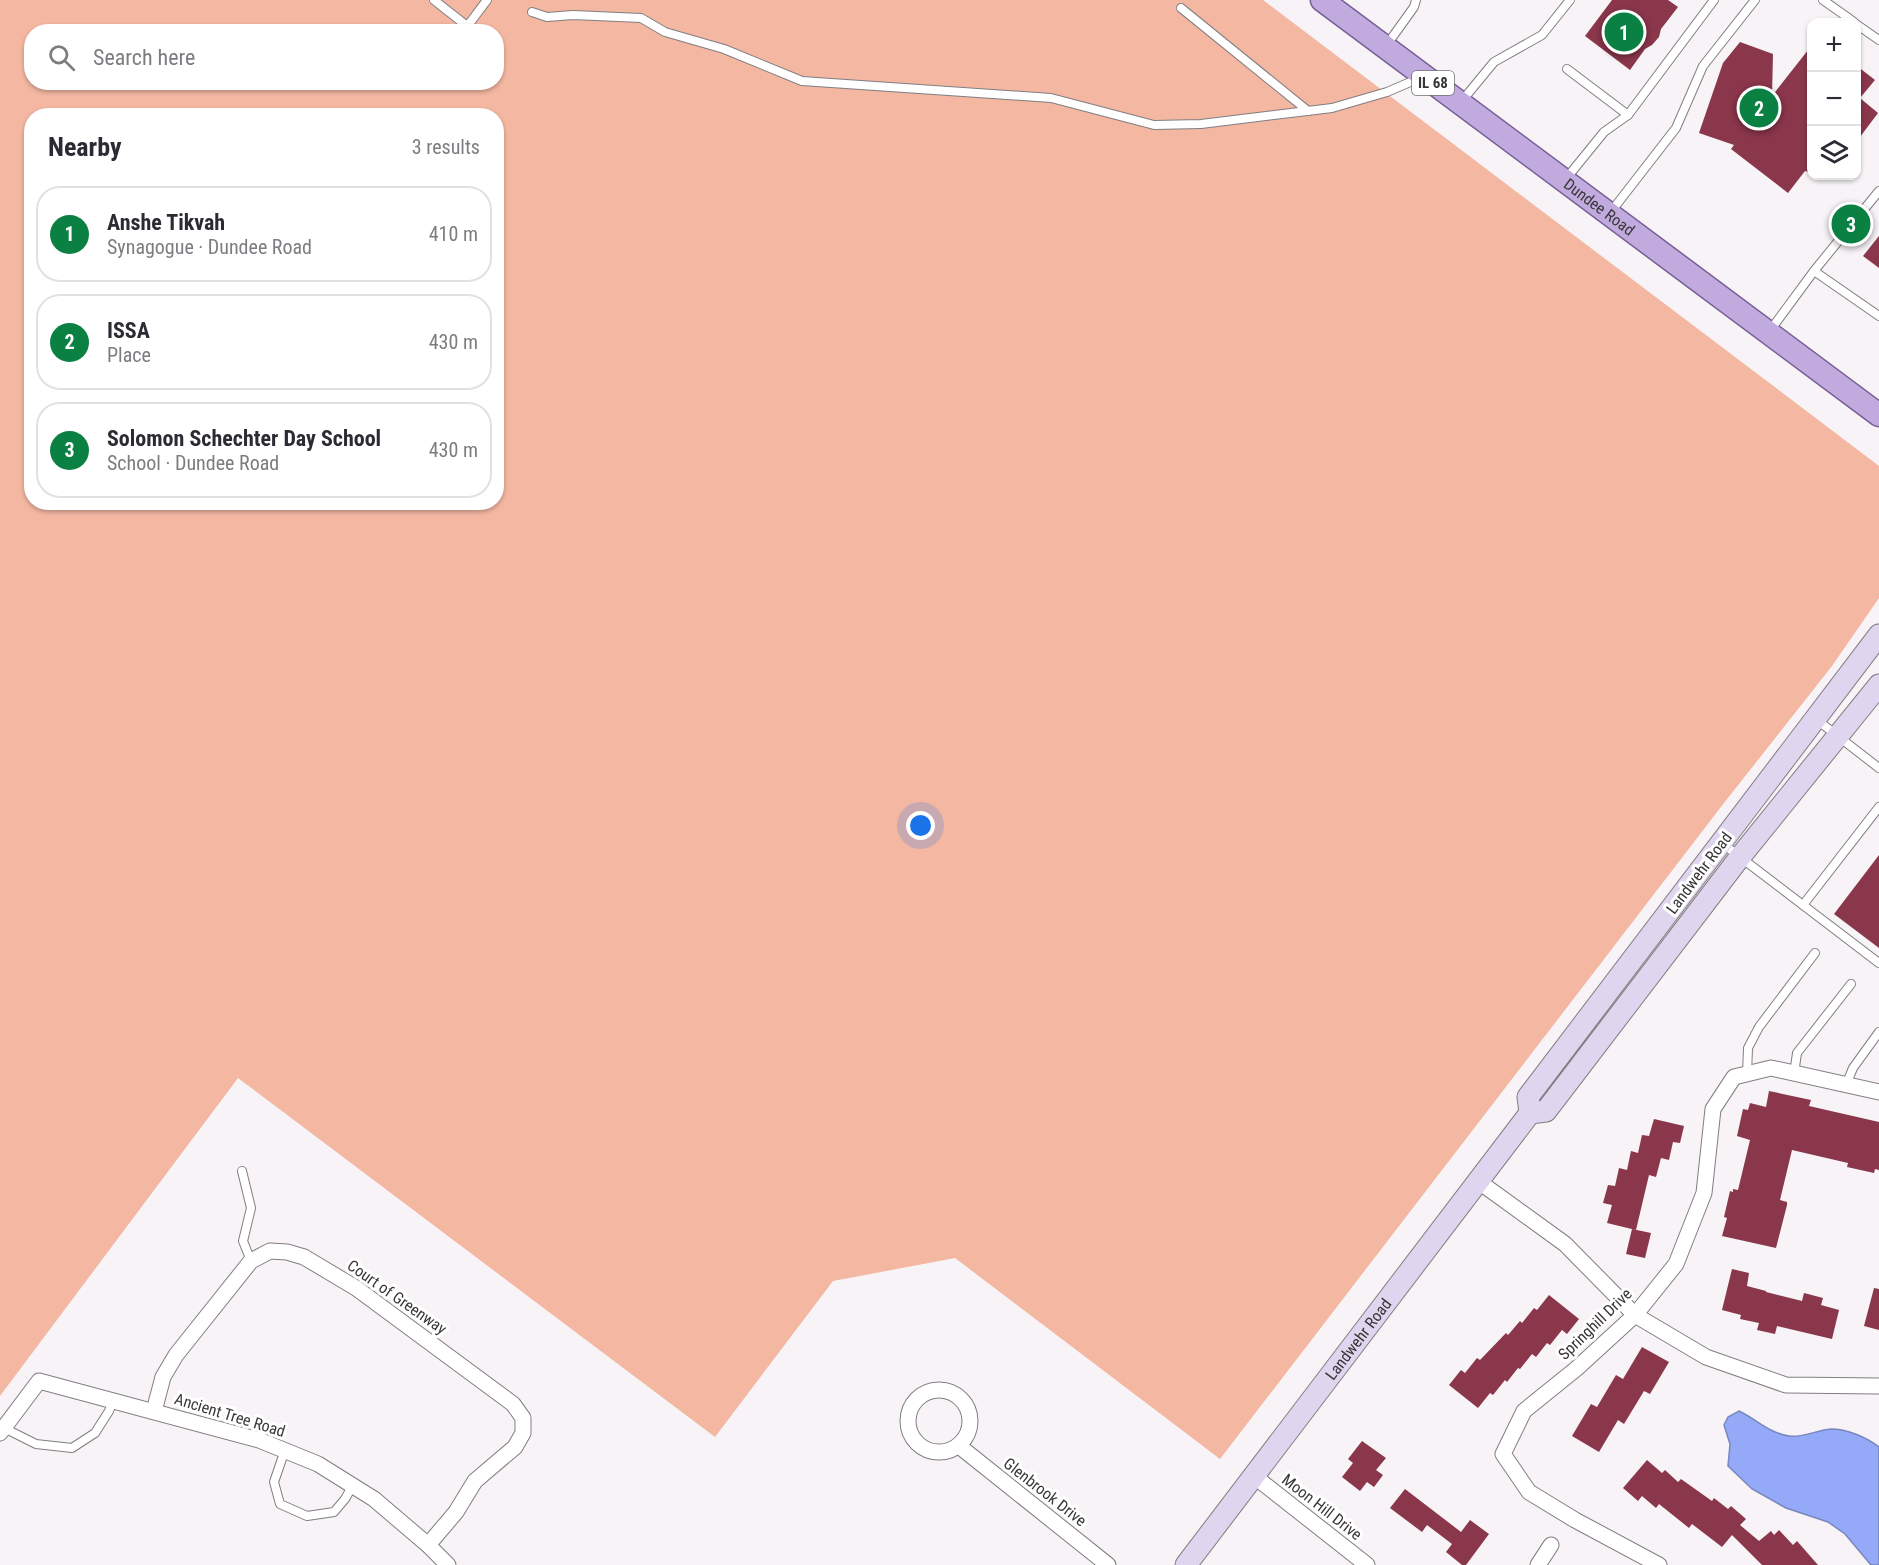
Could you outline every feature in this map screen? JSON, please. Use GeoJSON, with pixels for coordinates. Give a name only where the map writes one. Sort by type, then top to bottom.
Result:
{"type":"FeatureCollection","features":[{"type":"Feature","properties":{"kind":"main road","name":"Dundee Road"},"geometry":{"type":"LineString","coordinates":[[1322,0],[1879,415]]}},
{"type":"Feature","properties":{"kind":"main road","name":"Landwehr Road"},"geometry":{"type":"LineString","coordinates":[[1185,1565],[1530,1113],[1528,1097],[1879,635]]}},
{"type":"Feature","properties":{"kind":"main road","name":"Landwehr Road"},"geometry":{"type":"LineString","coordinates":[[1530,1113],[1546,1112],[1740,857],[1879,685]]}},
{"type":"Feature","properties":{"kind":"street","name":"Springhill Drive"},"geometry":{"type":"LineString","coordinates":[[1659,1565],[1575,1520],[1529,1492],[1503,1454],[1524,1411],[1576,1369],[1635,1315],[1676,1264],[1704,1193],[1713,1109],[1734,1077],[1771,1068],[1879,1092]]}},
{"type":"Feature","properties":{"kind":"street"},"geometry":{"type":"LineString","coordinates":[[1478,1181],[1565,1244],[1635,1315],[1706,1357],[1786,1385],[1879,1386]]}},
{"type":"Feature","properties":{"kind":"street","name":"Court of Greenway"},"geometry":{"type":"LineString","coordinates":[[250,1261],[270,1251],[287,1252],[304,1257],[356,1288],[399,1319],[513,1404],[523,1418],[523,1433],[515,1447],[475,1481],[456,1512],[428,1545]]}},
{"type":"Feature","properties":{"kind":"street"},"geometry":{"type":"LineString","coordinates":[[154,1411],[163,1377],[176,1354],[250,1261]]}},
{"type":"Feature","properties":{"kind":"street","name":"Ancient Tree Road"},"geometry":{"type":"LineString","coordinates":[[2,1430],[39,1381],[259,1440],[318,1464],[353,1485],[374,1499],[448,1565]]}},
{"type":"Feature","properties":{"kind":"street"},"geometry":{"type":"LineString","coordinates":[[945,1390],[962,1400],[968,1409],[970,1429],[958,1446],[939,1453],[919,1446],[912,1438],[907,1418],[916,1399],[924,1393],[945,1390]]}},
{"type":"Feature","properties":{"kind":"street","name":"Glenbrook Drive"},"geometry":{"type":"LineString","coordinates":[[958,1446],[1108,1565]]}},
{"type":"Feature","properties":{"kind":"street","name":"Moon Hill Drive"},"geometry":{"type":"LineString","coordinates":[[1254,1476],[1367,1565]]}},
{"type":"Feature","properties":{"kind":"street"},"geometry":{"type":"LineString","coordinates":[[1538,1565],[1551,1545]]}},
{"type":"Feature","properties":{"kind":"lane"},"geometry":{"type":"LineString","coordinates":[[434,0],[460,24]]}},
{"type":"Feature","properties":{"kind":"lane"},"geometry":{"type":"LineString","coordinates":[[469,24],[488,0]]}},
{"type":"Feature","properties":{"kind":"lane"},"geometry":{"type":"LineString","coordinates":[[1386,48],[1414,7],[1416,0]]}},
{"type":"Feature","properties":{"kind":"lane"},"geometry":{"type":"LineString","coordinates":[[1460,103],[1494,62],[1542,35],[1570,0]]}},
{"type":"Feature","properties":{"kind":"lane"},"geometry":{"type":"LineString","coordinates":[[1564,181],[1604,132],[1628,115],[1714,0]]}},
{"type":"Feature","properties":{"kind":"lane"},"geometry":{"type":"LineString","coordinates":[[1609,214],[1676,128],[1703,66],[1755,0]]}},
{"type":"Feature","properties":{"kind":"lane"},"geometry":{"type":"LineString","coordinates":[[1822,0],[1849,18]]}},
{"type":"Feature","properties":{"kind":"lane"},"geometry":{"type":"LineString","coordinates":[[1181,8],[1308,111]]}},
{"type":"Feature","properties":{"kind":"lane"},"geometry":{"type":"LineString","coordinates":[[532,12],[547,17],[573,15],[641,18],[665,32],[724,49],[802,81],[1051,98],[1154,125],[1201,124],[1332,108],[1387,92],[1424,76]]}},
{"type":"Feature","properties":{"kind":"lane"},"geometry":{"type":"LineString","coordinates":[[1861,27],[1879,40]]}},
{"type":"Feature","properties":{"kind":"lane"},"geometry":{"type":"LineString","coordinates":[[1567,69],[1628,115]]}},
{"type":"Feature","properties":{"kind":"lane"},"geometry":{"type":"LineString","coordinates":[[1769,333],[1814,271],[1879,191]]}},
{"type":"Feature","properties":{"kind":"lane"},"geometry":{"type":"LineString","coordinates":[[1814,271],[1879,316]]}},
{"type":"Feature","properties":{"kind":"lane"},"geometry":{"type":"LineString","coordinates":[[1816,719],[1879,768]]}},
{"type":"Feature","properties":{"kind":"lane"},"geometry":{"type":"LineString","coordinates":[[1803,905],[1879,807]]}},
{"type":"Feature","properties":{"kind":"lane"},"geometry":{"type":"LineString","coordinates":[[1722,843],[1879,963]]}},
{"type":"Feature","properties":{"kind":"lane"},"geometry":{"type":"LineString","coordinates":[[1747,1074],[1748,1048],[1759,1027],[1815,953]]}},
{"type":"Feature","properties":{"kind":"lane"},"geometry":{"type":"LineString","coordinates":[[1794,1074],[1797,1053],[1851,984]]}},
{"type":"Feature","properties":{"kind":"lane"},"geometry":{"type":"LineString","coordinates":[[1846,1085],[1853,1068],[1879,1032]]}},
{"type":"Feature","properties":{"kind":"lane"},"geometry":{"type":"LineString","coordinates":[[242,1171],[250,1208],[243,1241],[250,1261]]}},
{"type":"Feature","properties":{"kind":"lane"},"geometry":{"type":"LineString","coordinates":[[2,1430],[36,1444],[72,1448],[95,1433],[113,1400]]}},
{"type":"Feature","properties":{"kind":"lane"},"geometry":{"type":"LineString","coordinates":[[285,1450],[274,1482],[280,1504],[307,1516],[334,1512],[353,1485]]}},
{"type":"Feature","properties":{"kind":"shaded area"},"geometry":{"type":"Polygon","coordinates":[[[0,0],[1263,0],[1879,466],[1879,598],[1832,666],[1220,1459],[955,1258],[833,1281],[715,1437],[238,1078],[0,1396],[0,0]]]}},
{"type":"Feature","properties":{"kind":"water"},"geometry":{"type":"Polygon","coordinates":[[[1739,1411],[1769,1429],[1789,1436],[1837,1429],[1856,1434],[1879,1447],[1879,1565],[1871,1565],[1845,1534],[1828,1522],[1786,1508],[1752,1489],[1728,1466],[1730,1444],[1724,1425],[1728,1417],[1739,1411]]]}},
{"type":"Feature","properties":{"kind":"building"},"geometry":{"type":"Polygon","coordinates":[[[1612,0],[1668,0],[1678,7],[1661,29],[1659,37],[1645,49],[1630,70],[1585,36],[1612,0]]]}},
{"type":"Feature","properties":{"kind":"building"},"geometry":{"type":"Polygon","coordinates":[[[1740,42],[1773,54],[1772,96],[1807,51],[1807,172],[1805,171],[1788,193],[1731,149],[1734,145],[1699,133],[1723,63],[1740,42]]]}},
{"type":"Feature","properties":{"kind":"building"},"geometry":{"type":"Polygon","coordinates":[[[1861,69],[1875,80],[1861,97],[1861,69]]]}},
{"type":"Feature","properties":{"kind":"building"},"geometry":{"type":"Polygon","coordinates":[[[1861,99],[1878,113],[1861,136],[1861,99]]]}},
{"type":"Feature","properties":{"kind":"building"},"geometry":{"type":"Polygon","coordinates":[[[1879,236],[1879,268],[1863,256],[1879,236]]]}},
{"type":"Feature","properties":{"kind":"building"},"geometry":{"type":"Polygon","coordinates":[[[1879,855],[1879,948],[1834,914],[1879,855]]]}},
{"type":"Feature","properties":{"kind":"building"},"geometry":{"type":"Polygon","coordinates":[[[1769,1091],[1811,1100],[1809,1106],[1879,1122],[1879,1170],[1875,1169],[1874,1173],[1847,1167],[1848,1163],[1792,1150],[1780,1200],[1787,1202],[1787,1205],[1776,1248],[1722,1236],[1730,1191],[1738,1190],[1750,1140],[1737,1136],[1743,1109],[1748,1110],[1750,1103],[1766,1107],[1769,1091]]]}},
{"type":"Feature","properties":{"kind":"building"},"geometry":{"type":"Polygon","coordinates":[[[1654,1119],[1684,1126],[1680,1143],[1673,1142],[1669,1160],[1661,1158],[1656,1177],[1649,1175],[1636,1230],[1607,1223],[1612,1205],[1603,1203],[1608,1185],[1615,1186],[1619,1168],[1627,1170],[1631,1151],[1638,1153],[1642,1135],[1649,1136],[1654,1119]]]}},
{"type":"Feature","properties":{"kind":"building"},"geometry":{"type":"Polygon","coordinates":[[[1632,1229],[1651,1233],[1645,1258],[1626,1254],[1632,1229]]]}},
{"type":"Feature","properties":{"kind":"building"},"geometry":{"type":"Polygon","coordinates":[[[1732,1269],[1749,1273],[1747,1286],[1802,1301],[1804,1293],[1823,1298],[1821,1305],[1839,1310],[1832,1339],[1777,1326],[1775,1334],[1757,1330],[1759,1323],[1740,1319],[1741,1315],[1722,1310],[1732,1269]]]}},
{"type":"Feature","properties":{"kind":"building"},"geometry":{"type":"Polygon","coordinates":[[[1874,1288],[1879,1289],[1879,1330],[1864,1326],[1874,1288]]]}},
{"type":"Feature","properties":{"kind":"building"},"geometry":{"type":"Polygon","coordinates":[[[1549,1295],[1579,1319],[1567,1334],[1562,1330],[1536,1357],[1532,1354],[1493,1395],[1490,1393],[1478,1408],[1449,1385],[1461,1370],[1465,1373],[1477,1358],[1480,1360],[1506,1333],[1508,1335],[1520,1321],[1522,1323],[1534,1308],[1537,1310],[1549,1295]]]}},
{"type":"Feature","properties":{"kind":"building"},"geometry":{"type":"Polygon","coordinates":[[[1642,1347],[1669,1362],[1650,1394],[1644,1391],[1624,1424],[1618,1420],[1599,1452],[1572,1436],[1591,1404],[1597,1407],[1616,1375],[1623,1379],[1642,1347]]]}},
{"type":"Feature","properties":{"kind":"building"},"geometry":{"type":"Polygon","coordinates":[[[1362,1441],[1386,1458],[1376,1470],[1383,1475],[1374,1487],[1367,1482],[1360,1491],[1342,1477],[1353,1463],[1348,1459],[1362,1441]]]}},
{"type":"Feature","properties":{"kind":"building"},"geometry":{"type":"Polygon","coordinates":[[[1647,1460],[1662,1473],[1665,1470],[1678,1482],[1681,1479],[1712,1501],[1714,1498],[1728,1509],[1731,1506],[1746,1519],[1740,1525],[1759,1541],[1771,1531],[1774,1535],[1779,1530],[1793,1545],[1797,1541],[1818,1565],[1762,1565],[1732,1535],[1722,1547],[1692,1524],[1689,1528],[1659,1504],[1656,1508],[1642,1496],[1638,1501],[1623,1488],[1647,1460]]]}},
{"type":"Feature","properties":{"kind":"building"},"geometry":{"type":"Polygon","coordinates":[[[1405,1489],[1461,1532],[1470,1520],[1489,1534],[1466,1565],[1462,1565],[1446,1552],[1452,1544],[1427,1525],[1422,1532],[1390,1508],[1405,1489]]]}},
{"type":"Feature","properties":{"kind":"place","name":"Anshe Tikvah"},"geometry":{"type":"Point","coordinates":[1624,32]}},
{"type":"Feature","properties":{"kind":"place","name":"ISSA"},"geometry":{"type":"Point","coordinates":[1759,108]}},
{"type":"Feature","properties":{"kind":"place","name":"Solomon Schechter Day School"},"geometry":{"type":"Point","coordinates":[1851,224]}}]}
